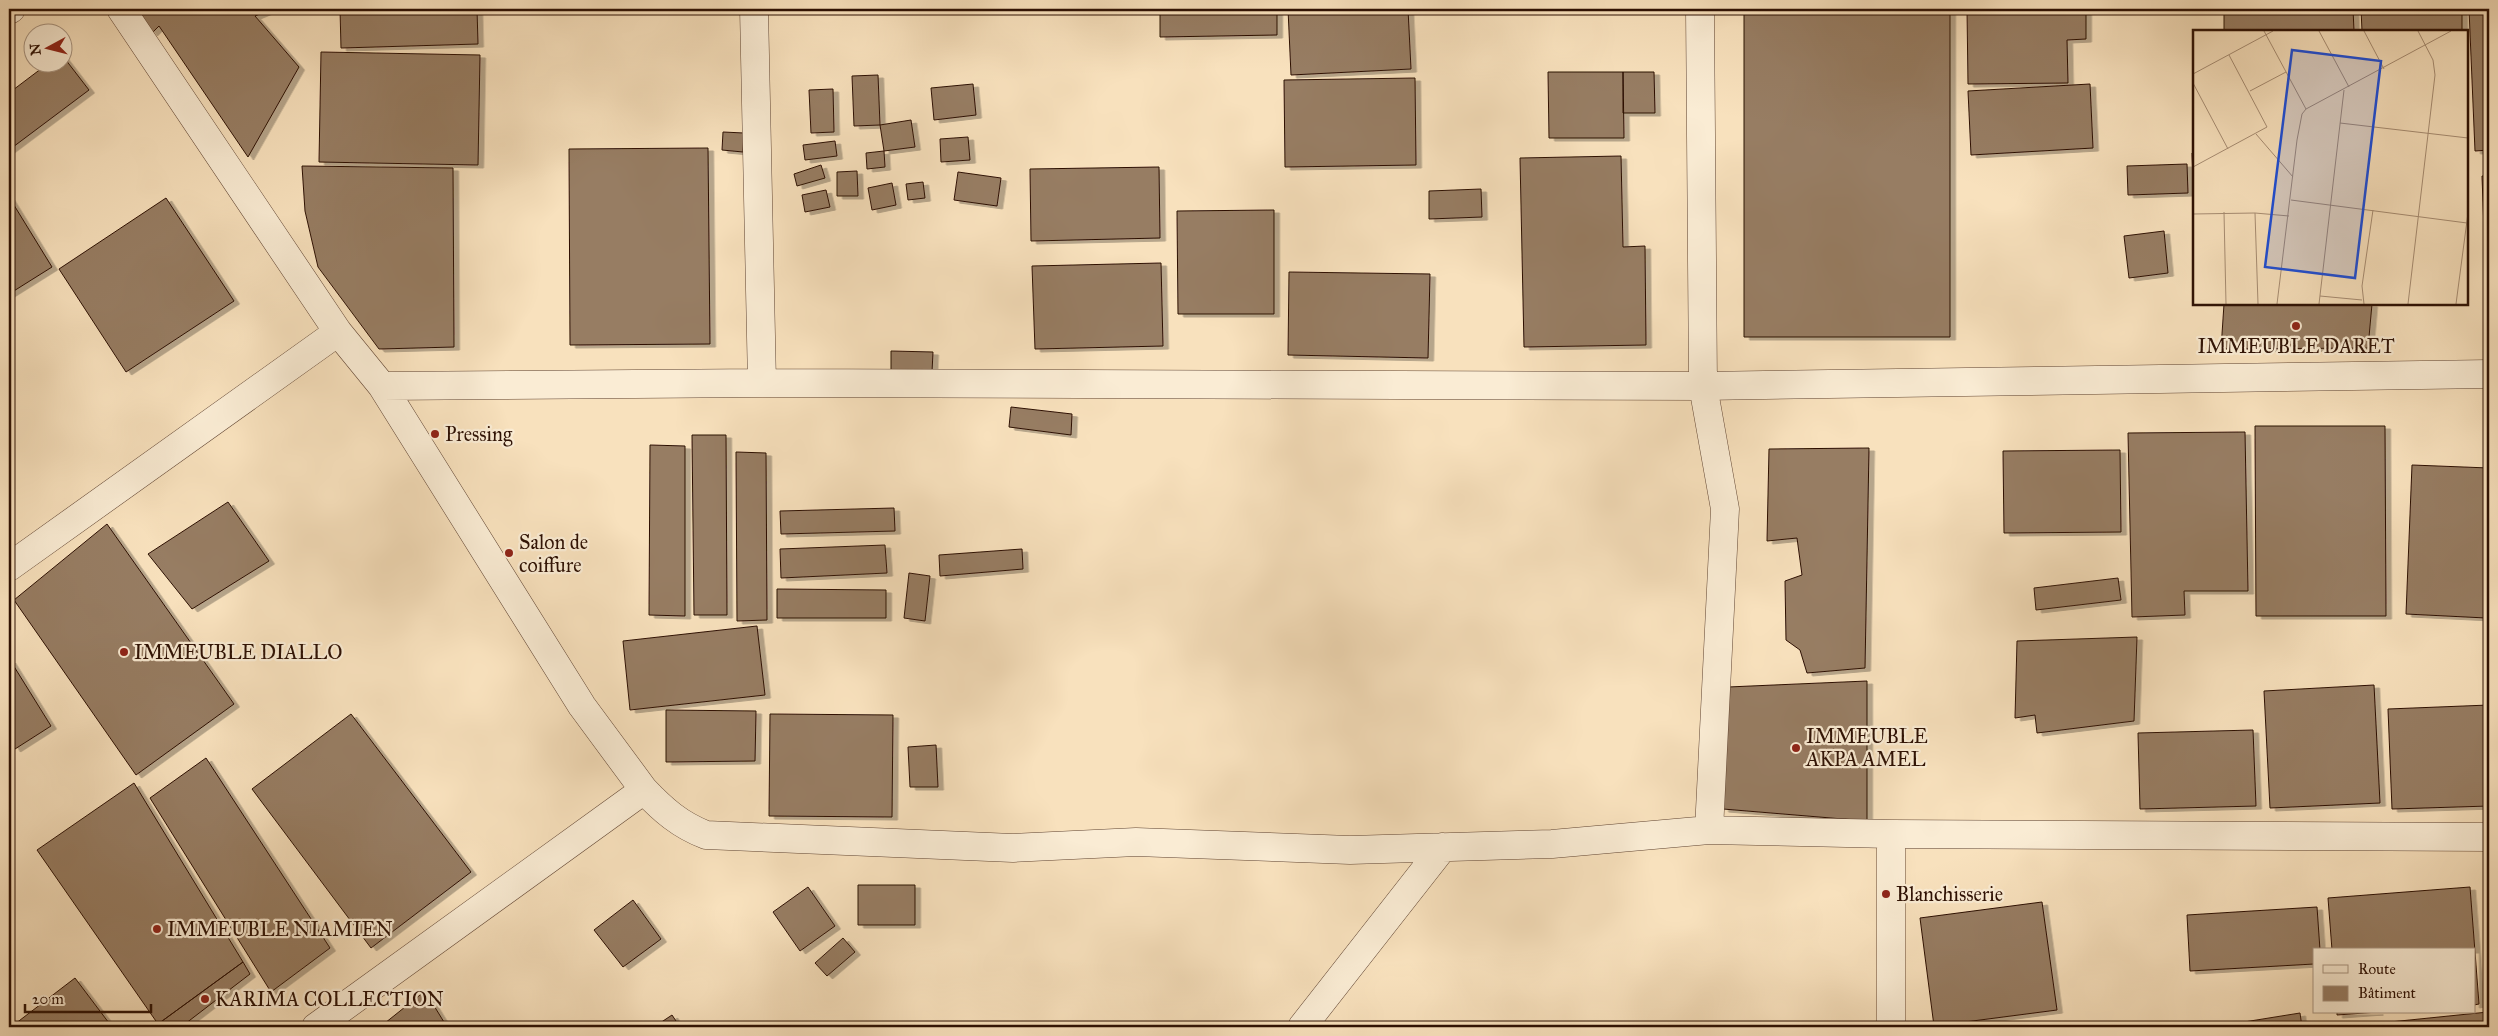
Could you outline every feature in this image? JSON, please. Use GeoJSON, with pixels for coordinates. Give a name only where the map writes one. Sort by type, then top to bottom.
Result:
{"type":"FeatureCollection","features":[{"type":"Feature","properties":{"kind":"street"},"geometry":{"type":"LineString","coordinates":[[121,9],[338,332],[382,386],[582,706],[644,790],[665,812],[688,828],[706,835],[1013,848],[1136,842],[1350,850],[1552,844],[1709,830],[1891,834],[2489,837]]}},
{"type":"Feature","properties":{"kind":"street"},"geometry":{"type":"LineString","coordinates":[[754,9],[762,383]]}},
{"type":"Feature","properties":{"kind":"street"},"geometry":{"type":"LineString","coordinates":[[1700,9],[1703,386],[1725,509],[1709,830]]}},
{"type":"Feature","properties":{"kind":"street"},"geometry":{"type":"LineString","coordinates":[[9,567],[338,332]]}},
{"type":"Feature","properties":{"kind":"street"},"geometry":{"type":"LineString","coordinates":[[382,386],[762,383],[1703,386],[2489,374]]}},
{"type":"Feature","properties":{"kind":"street"},"geometry":{"type":"LineString","coordinates":[[316,1027],[644,790]]}},
{"type":"Feature","properties":{"kind":"street"},"geometry":{"type":"LineString","coordinates":[[1891,834],[1891,1027]]}},
{"type":"Feature","properties":{"kind":"street"},"geometry":{"type":"LineString","coordinates":[[1302,1027],[1443,847]]}},
{"type":"Feature","properties":{"kind":"building"},"geometry":{"type":"Polygon","coordinates":[[[134,9],[272,9],[255,16],[299,67],[248,157],[159,26],[152,33],[134,9]]]}},
{"type":"Feature","properties":{"kind":"building"},"geometry":{"type":"Polygon","coordinates":[[[340,9],[477,9],[478,44],[341,48],[340,9]]]}},
{"type":"Feature","properties":{"kind":"building"},"geometry":{"type":"Polygon","coordinates":[[[1160,9],[1277,9],[1277,35],[1160,37],[1160,9]]]}},
{"type":"Feature","properties":{"kind":"building"},"geometry":{"type":"Polygon","coordinates":[[[1288,9],[1408,9],[1411,69],[1291,75],[1288,9]]]}},
{"type":"Feature","properties":{"kind":"building"},"geometry":{"type":"Polygon","coordinates":[[[1744,9],[1950,9],[1950,337],[1744,337],[1744,9]]]}},
{"type":"Feature","properties":{"kind":"building"},"geometry":{"type":"Polygon","coordinates":[[[1967,9],[2086,9],[2086,39],[2067,40],[2068,83],[1968,84],[1967,9]]]}},
{"type":"Feature","properties":{"kind":"building"},"geometry":{"type":"Polygon","coordinates":[[[2224,9],[2353,9],[2354,30],[2224,30],[2224,9]]]}},
{"type":"Feature","properties":{"kind":"building"},"geometry":{"type":"Polygon","coordinates":[[[2361,9],[2462,9],[2462,30],[2362,30],[2361,9]]]}},
{"type":"Feature","properties":{"kind":"building"},"geometry":{"type":"Polygon","coordinates":[[[2469,9],[2489,9],[2489,150],[2475,151],[2469,9]]]}},
{"type":"Feature","properties":{"kind":"building"},"geometry":{"type":"Polygon","coordinates":[[[321,52],[480,55],[478,165],[319,162],[321,52]]]}},
{"type":"Feature","properties":{"kind":"building"},"geometry":{"type":"Polygon","coordinates":[[[72,68],[89,90],[9,150],[9,93],[37,72],[72,72],[72,68]]]}},
{"type":"Feature","properties":{"kind":"building"},"geometry":{"type":"Polygon","coordinates":[[[1548,72],[1623,72],[1624,138],[1549,138],[1548,72]]]}},
{"type":"Feature","properties":{"kind":"building"},"geometry":{"type":"Polygon","coordinates":[[[1623,72],[1654,72],[1655,113],[1623,113],[1623,72]]]}},
{"type":"Feature","properties":{"kind":"building"},"geometry":{"type":"Polygon","coordinates":[[[878,75],[880,125],[854,126],[852,76],[878,75]]]}},
{"type":"Feature","properties":{"kind":"building"},"geometry":{"type":"Polygon","coordinates":[[[1415,78],[1416,165],[1285,167],[1284,80],[1415,78]]]}},
{"type":"Feature","properties":{"kind":"building"},"geometry":{"type":"Polygon","coordinates":[[[973,84],[976,115],[934,120],[931,88],[973,84]]]}},
{"type":"Feature","properties":{"kind":"building"},"geometry":{"type":"Polygon","coordinates":[[[2090,84],[2093,148],[1971,155],[1968,91],[2090,84]]]}},
{"type":"Feature","properties":{"kind":"building"},"geometry":{"type":"Polygon","coordinates":[[[833,89],[834,132],[811,133],[809,90],[833,89]]]}},
{"type":"Feature","properties":{"kind":"building"},"geometry":{"type":"Polygon","coordinates":[[[911,120],[915,147],[884,151],[880,125],[911,120]]]}},
{"type":"Feature","properties":{"kind":"building"},"geometry":{"type":"Polygon","coordinates":[[[723,132],[744,133],[743,152],[722,150],[723,132]]]}},
{"type":"Feature","properties":{"kind":"building"},"geometry":{"type":"Polygon","coordinates":[[[968,137],[970,160],[941,162],[940,139],[968,137]]]}},
{"type":"Feature","properties":{"kind":"building"},"geometry":{"type":"Polygon","coordinates":[[[835,141],[837,156],[805,160],[803,145],[835,141]]]}},
{"type":"Feature","properties":{"kind":"building"},"geometry":{"type":"Polygon","coordinates":[[[708,148],[710,344],[570,345],[569,149],[708,148]]]}},
{"type":"Feature","properties":{"kind":"building"},"geometry":{"type":"Polygon","coordinates":[[[884,151],[885,167],[867,169],[866,153],[884,151]]]}},
{"type":"Feature","properties":{"kind":"building"},"geometry":{"type":"Polygon","coordinates":[[[1621,156],[1623,247],[1645,246],[1646,345],[1524,347],[1520,158],[1621,156]]]}},
{"type":"Feature","properties":{"kind":"building"},"geometry":{"type":"Polygon","coordinates":[[[2187,164],[2188,193],[2128,195],[2127,166],[2187,164]]]}},
{"type":"Feature","properties":{"kind":"building"},"geometry":{"type":"Polygon","coordinates":[[[821,165],[825,178],[797,186],[794,174],[821,165]]]}},
{"type":"Feature","properties":{"kind":"building"},"geometry":{"type":"Polygon","coordinates":[[[302,166],[453,168],[454,347],[379,349],[318,267],[305,211],[302,166]]]}},
{"type":"Feature","properties":{"kind":"building"},"geometry":{"type":"Polygon","coordinates":[[[1159,167],[1160,238],[1031,241],[1030,169],[1159,167]]]}},
{"type":"Feature","properties":{"kind":"building"},"geometry":{"type":"Polygon","coordinates":[[[857,171],[858,196],[837,196],[837,172],[857,171]]]}},
{"type":"Feature","properties":{"kind":"building"},"geometry":{"type":"Polygon","coordinates":[[[958,172],[1001,178],[997,206],[954,200],[958,172]]]}},
{"type":"Feature","properties":{"kind":"building"},"geometry":{"type":"Polygon","coordinates":[[[2482,176],[2489,176],[2489,282],[2486,282],[2482,176]]]}},
{"type":"Feature","properties":{"kind":"building"},"geometry":{"type":"Polygon","coordinates":[[[923,182],[925,198],[908,200],[906,184],[923,182]]]}},
{"type":"Feature","properties":{"kind":"building"},"geometry":{"type":"Polygon","coordinates":[[[892,183],[896,205],[872,210],[868,188],[892,183]]]}},
{"type":"Feature","properties":{"kind":"building"},"geometry":{"type":"Polygon","coordinates":[[[1481,189],[1482,217],[1429,219],[1429,191],[1481,189]]]}},
{"type":"Feature","properties":{"kind":"building"},"geometry":{"type":"Polygon","coordinates":[[[826,190],[830,207],[805,212],[802,195],[826,190]]]}},
{"type":"Feature","properties":{"kind":"building"},"geometry":{"type":"Polygon","coordinates":[[[9,197],[52,267],[9,294],[9,197]]]}},
{"type":"Feature","properties":{"kind":"building"},"geometry":{"type":"Polygon","coordinates":[[[166,198],[234,301],[126,372],[59,269],[166,198]]]}},
{"type":"Feature","properties":{"kind":"building"},"geometry":{"type":"Polygon","coordinates":[[[1274,210],[1274,314],[1178,314],[1177,211],[1274,210]]]}},
{"type":"Feature","properties":{"kind":"building"},"geometry":{"type":"Polygon","coordinates":[[[2164,231],[2168,273],[2129,278],[2124,236],[2164,231]]]}},
{"type":"Feature","properties":{"kind":"building"},"geometry":{"type":"Polygon","coordinates":[[[1161,263],[1163,346],[1035,349],[1032,266],[1161,263]]]}},
{"type":"Feature","properties":{"kind":"building"},"geometry":{"type":"Polygon","coordinates":[[[1289,272],[1430,274],[1428,358],[1288,355],[1289,272]]]}},
{"type":"Feature","properties":{"kind":"building","name":"IMMEUBLE DARET"},"geometry":{"type":"Polygon","coordinates":[[[2224,305],[2372,305],[2368,348],[2221,349],[2224,305]]]}},
{"type":"Feature","properties":{"kind":"building"},"geometry":{"type":"Polygon","coordinates":[[[891,351],[933,352],[932,372],[891,371],[891,351]]]}},
{"type":"Feature","properties":{"kind":"building"},"geometry":{"type":"Polygon","coordinates":[[[1011,407],[1072,414],[1071,435],[1009,427],[1011,407]]]}},
{"type":"Feature","properties":{"kind":"building"},"geometry":{"type":"Polygon","coordinates":[[[2255,426],[2385,426],[2386,616],[2256,616],[2255,426]]]}},
{"type":"Feature","properties":{"kind":"building"},"geometry":{"type":"Polygon","coordinates":[[[2245,432],[2248,591],[2184,591],[2185,615],[2132,617],[2128,433],[2245,432]]]}},
{"type":"Feature","properties":{"kind":"building"},"geometry":{"type":"Polygon","coordinates":[[[692,435],[726,435],[727,615],[694,615],[692,435]]]}},
{"type":"Feature","properties":{"kind":"building"},"geometry":{"type":"Polygon","coordinates":[[[650,445],[685,446],[685,616],[649,615],[650,445]]]}},
{"type":"Feature","properties":{"kind":"building"},"geometry":{"type":"Polygon","coordinates":[[[1869,448],[1865,668],[1807,673],[1800,650],[1786,640],[1785,581],[1802,575],[1797,538],[1767,541],[1769,449],[1869,448]]]}},
{"type":"Feature","properties":{"kind":"building"},"geometry":{"type":"Polygon","coordinates":[[[2120,450],[2121,532],[2004,533],[2003,451],[2120,450]]]}},
{"type":"Feature","properties":{"kind":"building"},"geometry":{"type":"Polygon","coordinates":[[[736,452],[766,453],[767,620],[737,621],[736,452]]]}},
{"type":"Feature","properties":{"kind":"building"},"geometry":{"type":"Polygon","coordinates":[[[2412,465],[2489,468],[2486,618],[2406,614],[2412,465]]]}},
{"type":"Feature","properties":{"kind":"building"},"geometry":{"type":"Polygon","coordinates":[[[228,502],[269,561],[192,609],[148,554],[228,502]]]}},
{"type":"Feature","properties":{"kind":"building"},"geometry":{"type":"Polygon","coordinates":[[[894,508],[895,531],[781,534],[780,511],[894,508]]]}},
{"type":"Feature","properties":{"kind":"building","name":"IMMEUBLE DIALLO"},"geometry":{"type":"Polygon","coordinates":[[[107,524],[234,704],[136,775],[14,600],[107,524]]]}},
{"type":"Feature","properties":{"kind":"building"},"geometry":{"type":"Polygon","coordinates":[[[885,545],[887,573],[781,578],[780,549],[885,545]]]}},
{"type":"Feature","properties":{"kind":"building"},"geometry":{"type":"Polygon","coordinates":[[[1022,549],[1023,569],[940,576],[939,555],[1022,549]]]}},
{"type":"Feature","properties":{"kind":"building"},"geometry":{"type":"Polygon","coordinates":[[[909,573],[930,576],[925,621],[904,618],[909,573]]]}},
{"type":"Feature","properties":{"kind":"building"},"geometry":{"type":"Polygon","coordinates":[[[2118,578],[2121,600],[2036,610],[2034,588],[2118,578]]]}},
{"type":"Feature","properties":{"kind":"building"},"geometry":{"type":"Polygon","coordinates":[[[777,589],[886,590],[886,618],[777,618],[777,589]]]}},
{"type":"Feature","properties":{"kind":"building"},"geometry":{"type":"Polygon","coordinates":[[[757,626],[765,695],[630,710],[623,641],[757,626]]]}},
{"type":"Feature","properties":{"kind":"building"},"geometry":{"type":"Polygon","coordinates":[[[2137,637],[2134,721],[2037,733],[2035,715],[2015,718],[2017,641],[2137,637]]]}},
{"type":"Feature","properties":{"kind":"building"},"geometry":{"type":"Polygon","coordinates":[[[10,660],[51,726],[15,749],[9,739],[10,660]]]}},
{"type":"Feature","properties":{"kind":"building","name":"IMMEUBLE AKPA AMEL"},"geometry":{"type":"Polygon","coordinates":[[[1867,681],[1867,821],[1723,809],[1728,687],[1867,681]]]}},
{"type":"Feature","properties":{"kind":"building"},"geometry":{"type":"Polygon","coordinates":[[[2374,685],[2380,803],[2270,808],[2264,691],[2374,685]]]}},
{"type":"Feature","properties":{"kind":"building"},"geometry":{"type":"Polygon","coordinates":[[[2489,705],[2489,806],[2392,809],[2388,709],[2489,705]]]}},
{"type":"Feature","properties":{"kind":"building"},"geometry":{"type":"Polygon","coordinates":[[[666,710],[756,711],[755,761],[666,762],[666,710]]]}},
{"type":"Feature","properties":{"kind":"building"},"geometry":{"type":"Polygon","coordinates":[[[351,714],[471,872],[371,948],[252,789],[351,714]]]}},
{"type":"Feature","properties":{"kind":"building"},"geometry":{"type":"Polygon","coordinates":[[[770,714],[893,715],[892,817],[769,816],[770,714]]]}},
{"type":"Feature","properties":{"kind":"building"},"geometry":{"type":"Polygon","coordinates":[[[2253,730],[2256,806],[2140,809],[2138,733],[2253,730]]]}},
{"type":"Feature","properties":{"kind":"building"},"geometry":{"type":"Polygon","coordinates":[[[936,745],[938,787],[910,787],[908,747],[936,745]]]}},
{"type":"Feature","properties":{"kind":"building"},"geometry":{"type":"Polygon","coordinates":[[[206,758],[330,948],[271,992],[150,798],[206,758]]]}},
{"type":"Feature","properties":{"kind":"building","name":"IMMEUBLE NIAMIEN"},"geometry":{"type":"Polygon","coordinates":[[[134,783],[243,962],[158,1024],[37,850],[134,783]]]}},
{"type":"Feature","properties":{"kind":"building"},"geometry":{"type":"Polygon","coordinates":[[[858,885],[915,885],[915,925],[858,925],[858,885]]]}},
{"type":"Feature","properties":{"kind":"building"},"geometry":{"type":"Polygon","coordinates":[[[808,887],[835,926],[800,951],[773,912],[808,887]]]}},
{"type":"Feature","properties":{"kind":"building"},"geometry":{"type":"Polygon","coordinates":[[[2470,887],[2475,948],[2332,948],[2328,898],[2470,887]]]}},
{"type":"Feature","properties":{"kind":"building"},"geometry":{"type":"Polygon","coordinates":[[[633,900],[661,939],[623,967],[594,930],[633,900]]]}},
{"type":"Feature","properties":{"kind":"building"},"geometry":{"type":"Polygon","coordinates":[[[2042,902],[2057,1010],[1934,1026],[1920,918],[2042,902]]]}},
{"type":"Feature","properties":{"kind":"building"},"geometry":{"type":"Polygon","coordinates":[[[2317,907],[2320,948],[2313,948],[2313,964],[2190,971],[2187,915],[2317,907]]]}},
{"type":"Feature","properties":{"kind":"building"},"geometry":{"type":"Polygon","coordinates":[[[843,938],[855,952],[827,976],[815,963],[843,938]]]}},
{"type":"Feature","properties":{"kind":"building","name":"KARIMA COLLECTION"},"geometry":{"type":"Polygon","coordinates":[[[243,962],[250,974],[181,1027],[161,1027],[158,1024],[243,962]]]}},
{"type":"Feature","properties":{"kind":"building"},"geometry":{"type":"Polygon","coordinates":[[[2476,965],[2479,1004],[2476,1005],[2476,965]]]}},
{"type":"Feature","properties":{"kind":"building"},"geometry":{"type":"Polygon","coordinates":[[[75,978],[112,1027],[11,1027],[75,978]]]}},
{"type":"Feature","properties":{"kind":"building"},"geometry":{"type":"Polygon","coordinates":[[[425,991],[447,1027],[380,1027],[425,991]]]}},
{"type":"Feature","properties":{"kind":"building"},"geometry":{"type":"Polygon","coordinates":[[[2488,1012],[2489,1027],[2391,1027],[2390,1022],[2476,1014],[2488,1012]]]}},
{"type":"Feature","properties":{"kind":"building"},"geometry":{"type":"Polygon","coordinates":[[[2300,1013],[2302,1027],[2213,1027],[2300,1013]]]}},
{"type":"Feature","properties":{"kind":"building"},"geometry":{"type":"Polygon","coordinates":[[[672,1015],[680,1027],[654,1027],[672,1015]]]}},
{"type":"Feature","properties":{"kind":"building"},"geometry":{"type":"Polygon","coordinates":[[[2384,1024],[2385,1027],[2351,1027],[2384,1024]]]}},
{"type":"Feature","properties":{"kind":"place","name":"IMMEUBLE DARET"},"geometry":{"type":"Point","coordinates":[2296,326]}},
{"type":"Feature","properties":{"kind":"place","name":"Pressing"},"geometry":{"type":"Point","coordinates":[435,434]}},
{"type":"Feature","properties":{"kind":"place","name":"Salon de coiffure"},"geometry":{"type":"Point","coordinates":[509,553]}},
{"type":"Feature","properties":{"kind":"place","name":"IMMEUBLE DIALLO"},"geometry":{"type":"Point","coordinates":[124,652]}},
{"type":"Feature","properties":{"kind":"place","name":"IMMEUBLE AKPA AMEL"},"geometry":{"type":"Point","coordinates":[1796,748]}},
{"type":"Feature","properties":{"kind":"place","name":"Blanchisserie"},"geometry":{"type":"Point","coordinates":[1886,894]}},
{"type":"Feature","properties":{"kind":"place","name":"IMMEUBLE NIAMIEN"},"geometry":{"type":"Point","coordinates":[157,929]}},
{"type":"Feature","properties":{"kind":"place","name":"KARIMA COLLECTION"},"geometry":{"type":"Point","coordinates":[205,999]}}]}
